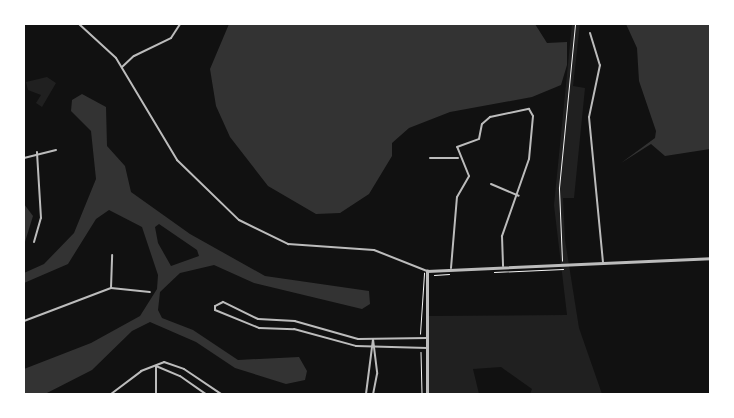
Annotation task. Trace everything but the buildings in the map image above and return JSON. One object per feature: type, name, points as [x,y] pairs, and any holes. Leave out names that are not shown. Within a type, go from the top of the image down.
[{"type":"street","points":[[79,24],[122,67],[177,160],[239,220],[288,244],[374,250],[427,272],[451,268],[710,258]]},
{"type":"street","points":[[122,67],[134,56],[171,38],[180,24]]},
{"type":"street","points":[[590,32],[600,65],[590,117],[603,263]]},
{"type":"street","points":[[451,268],[457,197],[469,176],[469,169],[458,158],[457,147],[479,139],[482,124],[490,117],[532,111],[529,159],[519,196],[502,236],[503,266]]},
{"type":"street","points":[[24,158],[37,152],[56,150]]},
{"type":"street","points":[[34,242],[41,218],[37,152]]},
{"type":"street","points":[[430,158],[458,158]]},
{"type":"street","points":[[491,184],[519,196]]},
{"type":"street","points":[[110,288],[112,255]]},
{"type":"street","points":[[427,272],[427,394]]},
{"type":"street","points":[[24,321],[110,288],[150,292]]},
{"type":"street","points":[[427,338],[373,339],[295,321],[258,319],[233,309],[223,302],[216,306],[230,316],[259,328],[286,327],[370,347],[427,348]]},
{"type":"street","points":[[230,316],[233,309]]},
{"type":"street","points":[[373,339],[375,347],[372,394],[366,393],[370,347],[373,339]]},
{"type":"street","points":[[111,394],[141,370],[174,363],[222,394]]},
{"type":"street","points":[[156,366],[156,394]]},
{"type":"street","points":[[156,366],[180,376],[206,394]]},
{"type":"path","points":[[562,262],[559,188],[575,24]]},
{"type":"path","points":[[486,272],[563,271]]},
{"type":"path","points":[[421,338],[421,273],[454,273]]},
{"type":"path","points":[[421,348],[422,394]]},
{"type":"shaded area","points":[[229,24],[535,24],[547,43],[567,42],[567,65],[561,85],[532,97],[450,112],[409,128],[392,143],[392,156],[369,194],[340,213],[316,214],[268,186],[230,137],[216,106],[210,69]]},
{"type":"shaded area","points":[[572,24],[580,24],[573,86],[585,88],[574,198],[563,198],[565,240],[579,328],[602,394],[530,394],[532,389],[501,367],[473,369],[479,394],[429,394],[429,316],[567,315],[554,205]]},
{"type":"shaded area","points":[[626,24],[710,24],[710,149],[665,156],[651,144],[621,163],[655,138],[656,131],[639,81],[637,48]]},
{"type":"shaded area","points":[[47,77],[56,83],[42,107],[36,103],[41,95],[28,90],[26,82]]},
{"type":"shaded area","points":[[82,94],[106,107],[107,146],[125,166],[131,192],[190,234],[265,276],[369,291],[370,304],[362,309],[254,283],[214,265],[180,273],[160,292],[158,310],[162,318],[193,330],[238,360],[299,357],[307,371],[305,380],[286,384],[235,368],[196,342],[150,322],[132,331],[92,370],[45,394],[24,394],[24,369],[91,343],[140,316],[157,289],[158,275],[142,227],[109,210],[96,219],[68,264],[24,283],[24,273],[44,264],[74,233],[96,179],[91,131],[71,111],[72,100]],"holes":[[[159,224],[197,250],[199,256],[171,266],[158,243],[155,227]]]},
{"type":"shaded area","points":[[24,204],[33,216],[24,245]]}]
